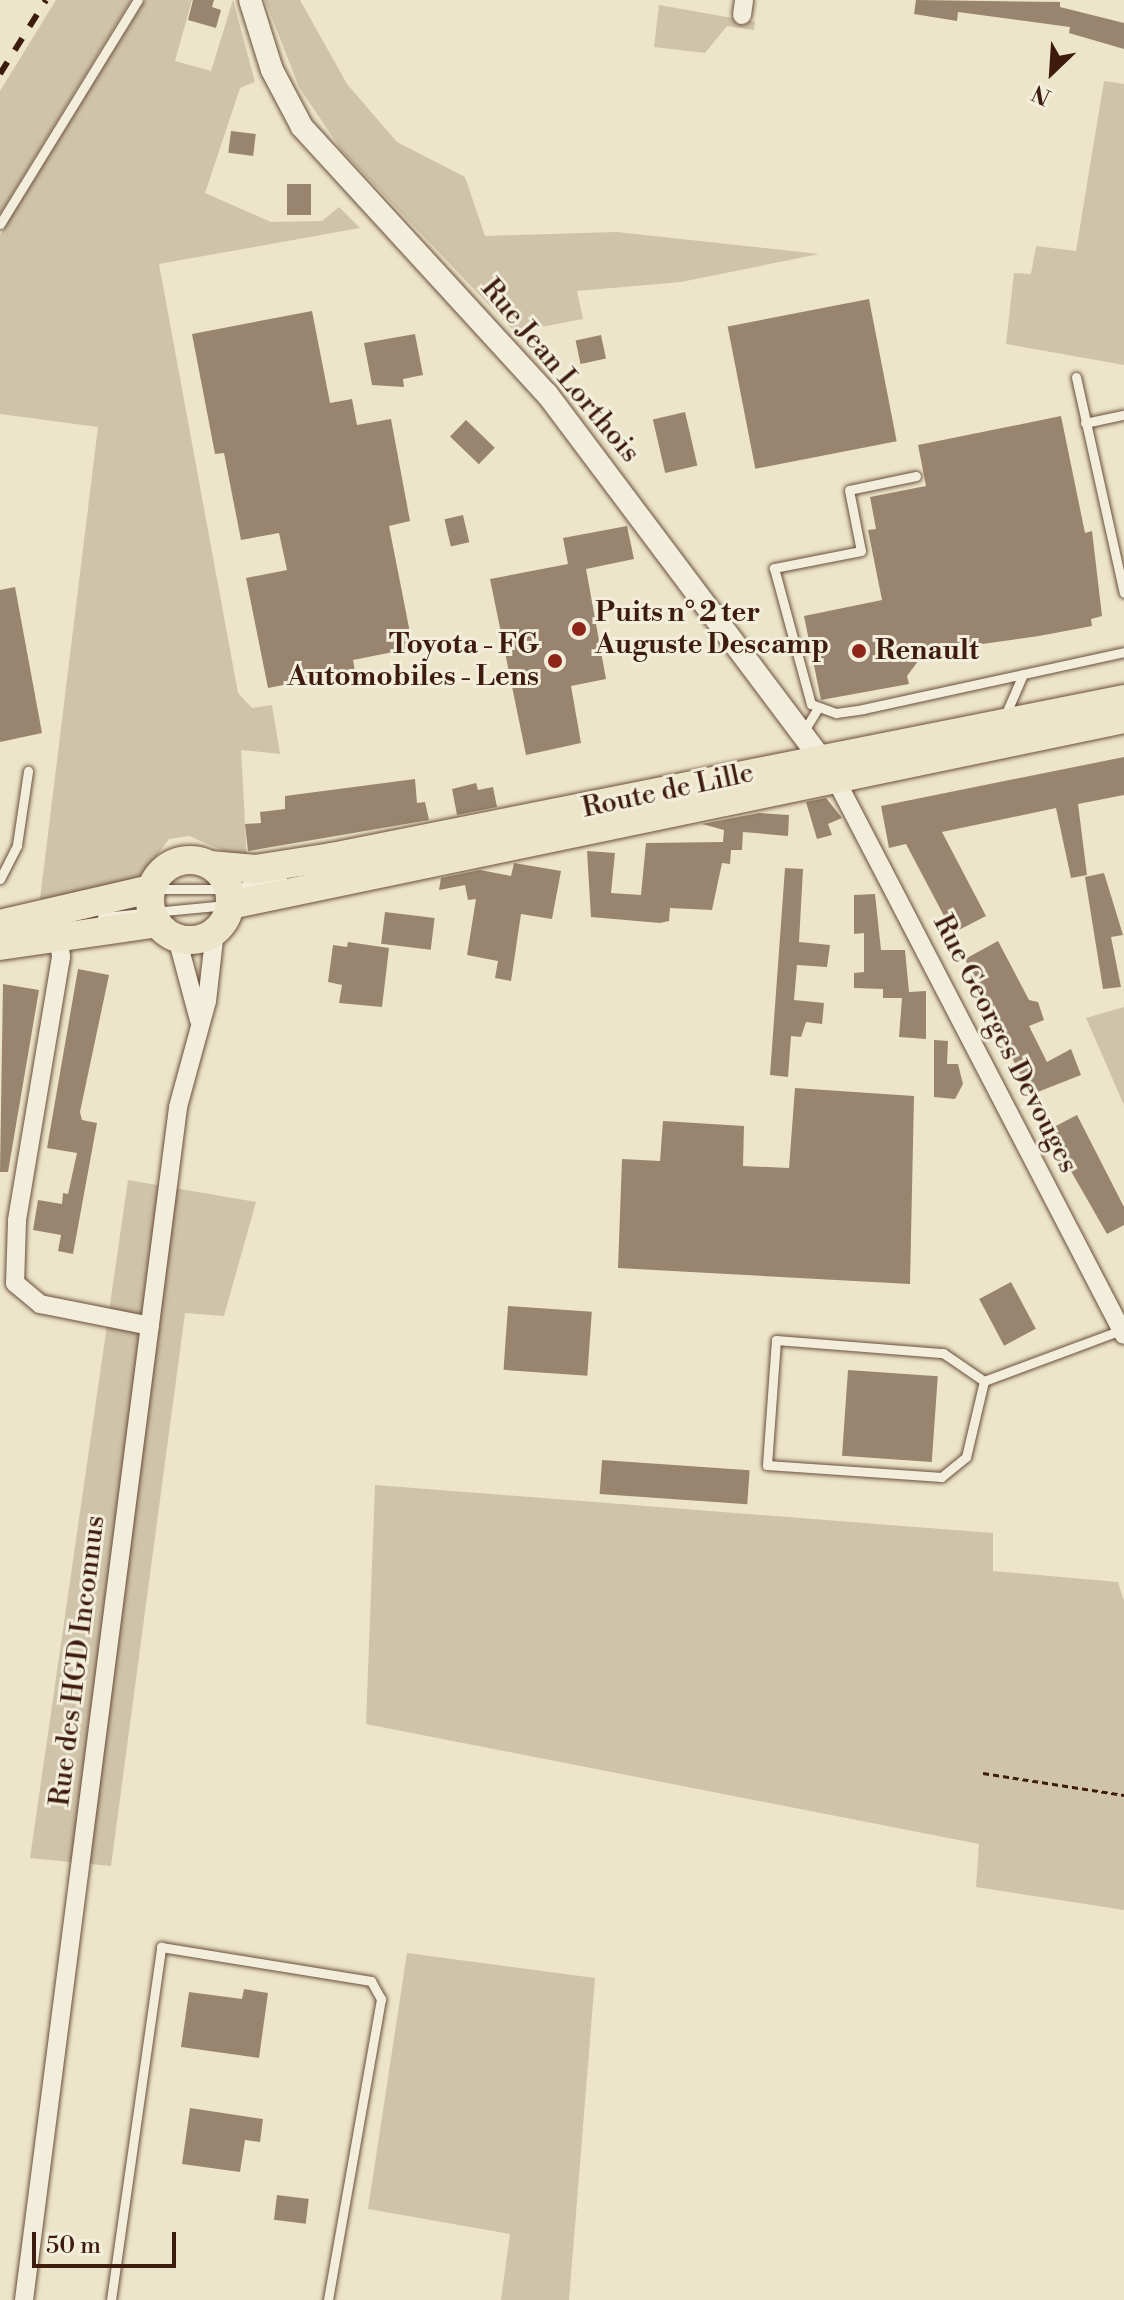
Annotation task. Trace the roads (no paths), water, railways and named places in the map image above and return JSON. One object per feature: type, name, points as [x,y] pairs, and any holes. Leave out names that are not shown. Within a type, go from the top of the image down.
[{"type":"main road","name":"Route de Lille","points":[[229,897],[574,830],[829,770],[1000,724],[1124,699]]},
{"type":"main road","name":"Route de Lille","points":[[210,865],[256,869],[521,820],[1124,719]]},
{"type":"main road","points":[[0,924],[159,915],[197,940],[215,931],[229,897],[210,865],[175,862],[159,915]]},
{"type":"main road","points":[[0,946],[159,915]]},
{"type":"street","name":"Rue Jean Lorthois","points":[[250,0],[272,70],[302,127],[547,394],[804,731],[829,770]]},
{"type":"street","name":"Rue Georges Devouges","points":[[829,770],[1123,1332]]},
{"type":"street","name":"Rue des HGD Inconnus","points":[[159,915],[192,976],[200,1031]]},
{"type":"street","name":"Rue des HGD Inconnus","points":[[24,2300],[178,1107],[200,1031],[215,931]]},
{"type":"street","points":[[58,935],[61,957],[17,1221],[15,1283],[40,1304],[150,1326]]},
{"type":"lane","points":[[0,224],[138,0]]},
{"type":"lane","points":[[1076,377],[1124,593]]},
{"type":"lane","points":[[1085,423],[1124,415]]},
{"type":"lane","points":[[817,709],[807,695],[774,568],[861,551],[849,490],[916,476]]},
{"type":"lane","points":[[817,709],[863,709],[1124,652]]},
{"type":"lane","points":[[1000,724],[1023,674]]},
{"type":"lane","points":[[829,770],[1060,723],[1077,708]]},
{"type":"lane","points":[[804,731],[817,709]]},
{"type":"lane","points":[[0,879],[17,845],[28,771]]},
{"type":"lane","points":[[0,937],[159,915],[500,832],[521,820]]},
{"type":"lane","points":[[159,915],[229,897]]},
{"type":"lane","points":[[984,1381],[1123,1332]]},
{"type":"lane","points":[[776,1340],[943,1353],[984,1381],[966,1457],[941,1477],[767,1465],[776,1340]]},
{"type":"lane","points":[[111,2300],[161,1947],[371,1981],[381,1999],[328,2300]]},
{"type":"railway","points":[[0,74],[46,0]]},
{"type":"place","name":"Puits n° 2 ter Auguste Descamp","points":[[579,629]]},
{"type":"place","name":"Renault","points":[[859,651]]},
{"type":"place","name":"Toyota - FG Automobiles - Lens","points":[[555,661]]}]
